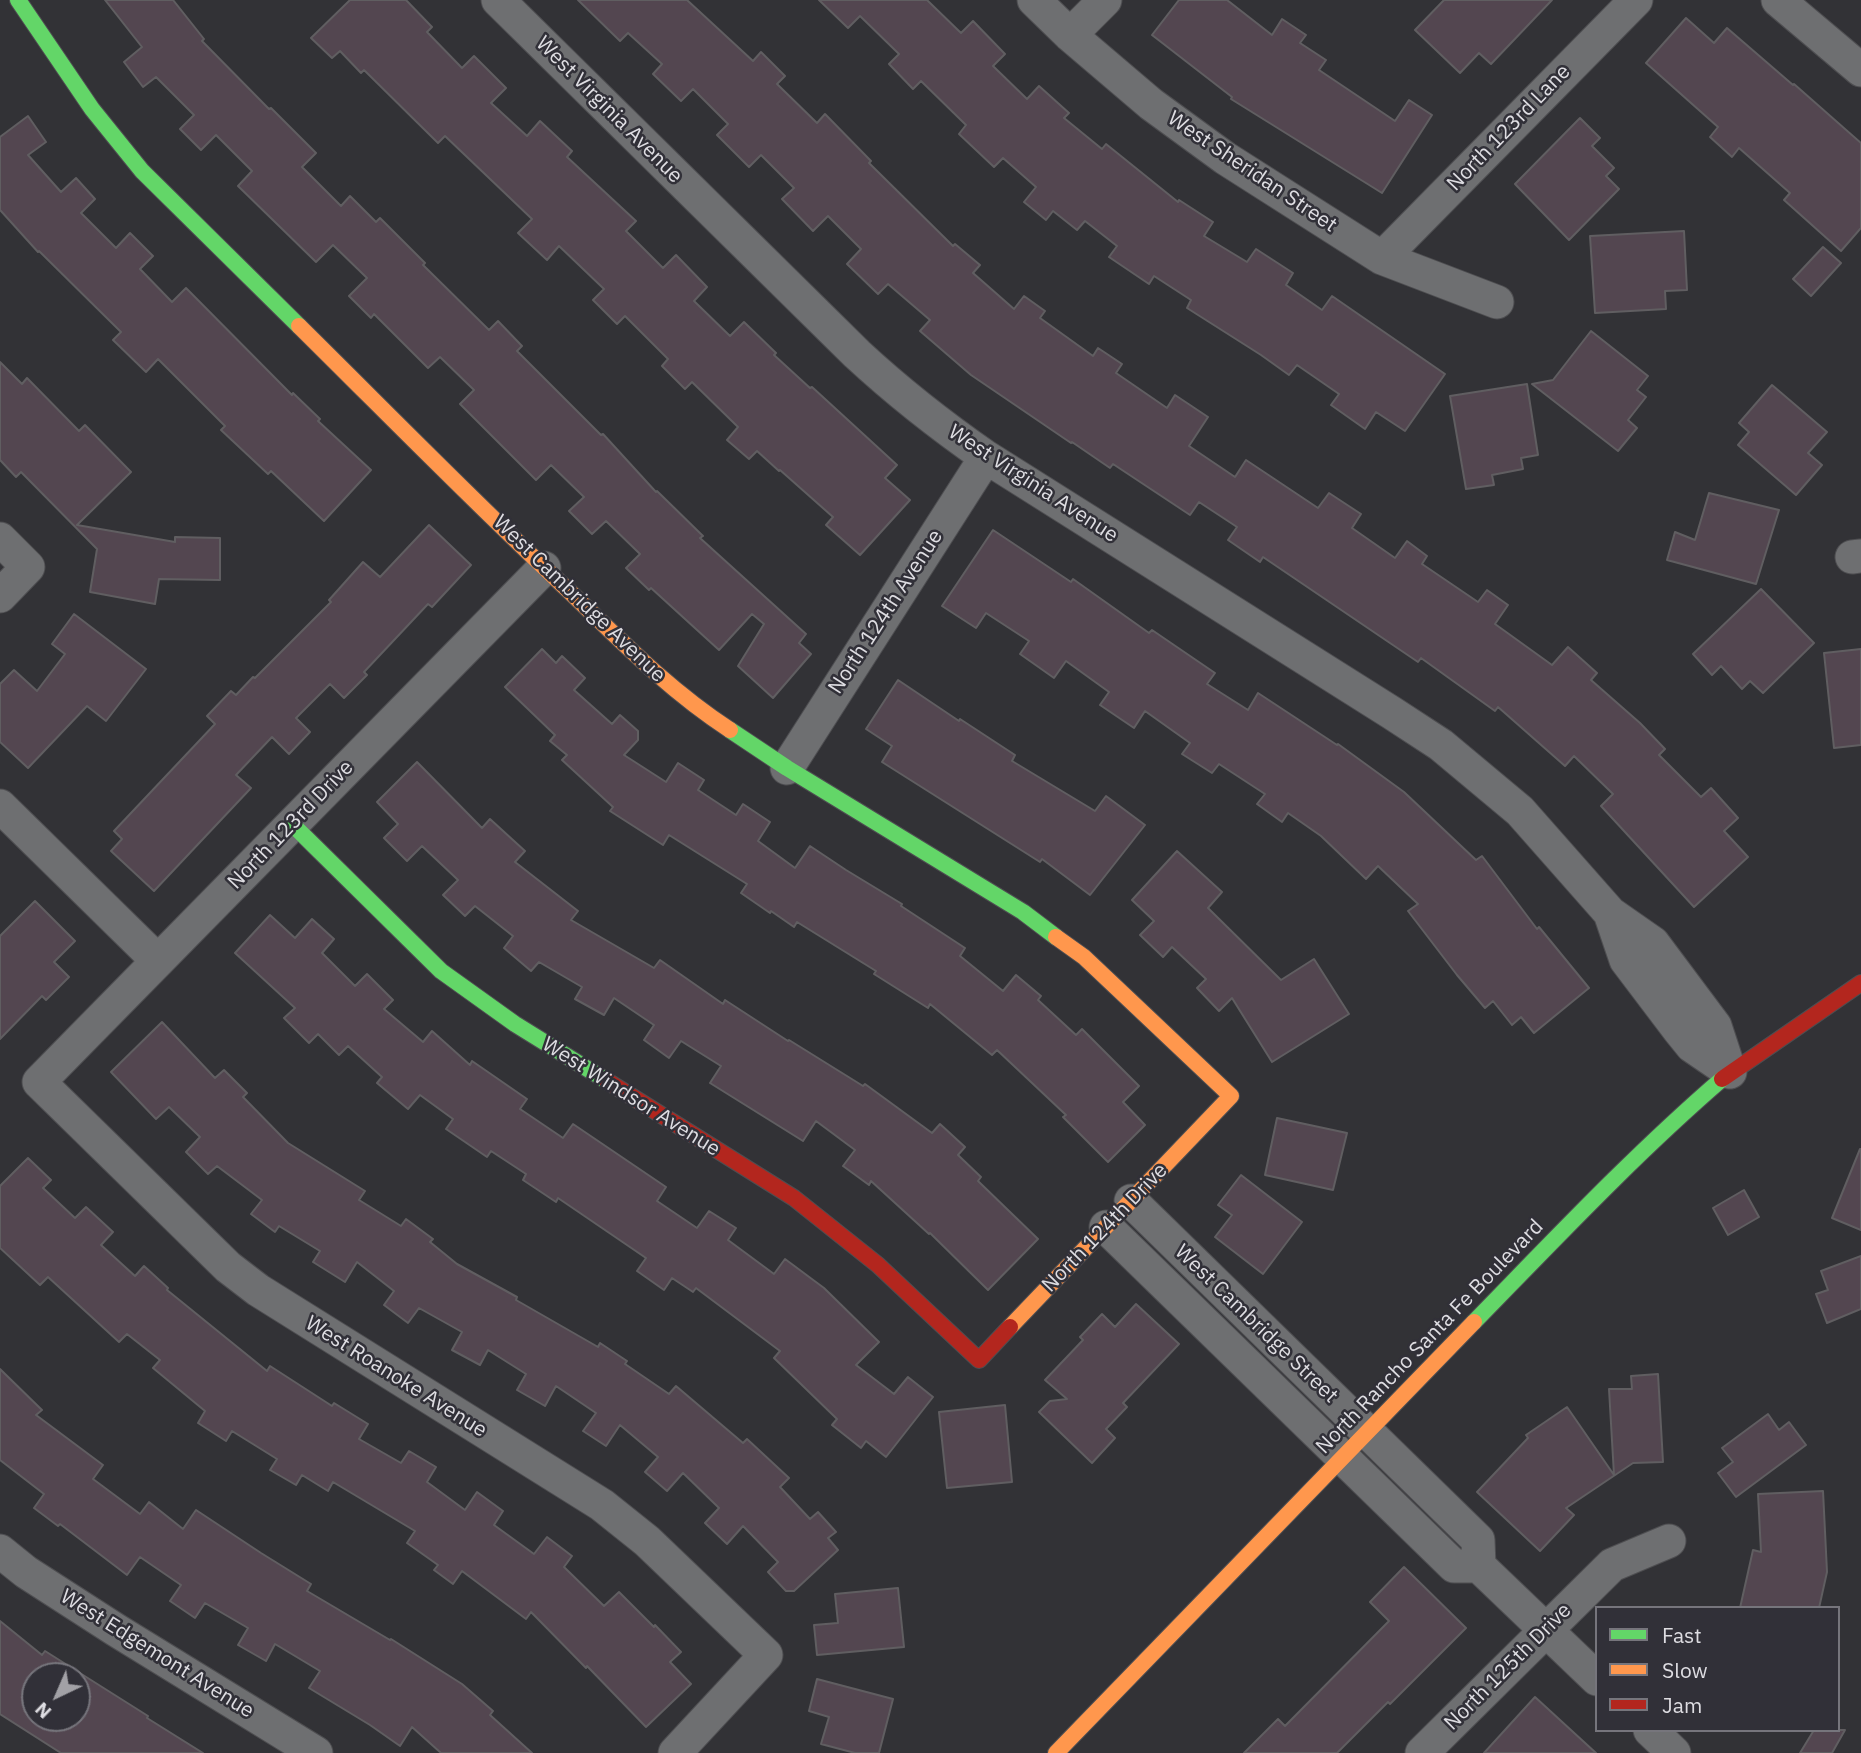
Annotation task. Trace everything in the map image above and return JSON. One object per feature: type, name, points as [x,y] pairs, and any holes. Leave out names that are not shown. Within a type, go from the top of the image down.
[{"type":"street","name":"West Cambridge Avenue","points":[[18,0],[86,101],[142,170],[544,568],[659,676],[708,716],[787,768],[1023,912],[1084,957],[1231,1096]]},
{"type":"street","name":"West Virginia Avenue","points":[[498,0],[857,354],[931,418],[986,457],[1441,745],[1520,811],[1610,913],[1626,960],[1679,1030],[1692,1046],[1730,1072]]},
{"type":"street","name":"West Sheridan Street","points":[[1034,0],[1070,35],[1151,104],[1225,158],[1382,257],[1497,302]]},
{"type":"street","points":[[1070,35],[1105,0]]},
{"type":"street","name":"North 123rd Lane","points":[[1382,257],[1636,0]]},
{"type":"street","points":[[1778,0],[1861,70]]},
{"type":"street","name":"North 124th Avenue","points":[[787,768],[986,457]]},
{"type":"street","points":[[0,539],[28,567],[0,596]]},
{"type":"street","name":"North 123rd Drive","points":[[38,1082],[544,568]]},
{"type":"street","points":[[0,806],[158,961]]},
{"type":"street","name":"West Windsor Avenue","points":[[292,824],[441,971],[525,1030],[794,1198],[878,1265],[979,1360]]},
{"type":"street","name":"North Rancho Santa Fe Boulevard","points":[[1056,1753],[1633,1159],[1730,1072],[1861,983]]},
{"type":"street","name":"West Roanoke Avenue","points":[[38,1082],[228,1267],[258,1290],[602,1504],[647,1541],[766,1655],[675,1753]]},
{"type":"street","name":"North 124th Drive","points":[[979,1360],[1231,1096]]},
{"type":"street","name":"West Cambridge Street","points":[[1106,1227],[1454,1566],[1479,1566],[1478,1540],[1131,1201]]},
{"type":"street","name":"North 125th Drive","points":[[1422,1753],[1612,1565],[1668,1541]]},
{"type":"street","name":"West Edgemont Avenue","points":[[0,1551],[26,1572],[106,1624],[316,1753]]},
{"type":"street","points":[[1479,1566],[1595,1677]]},
{"type":"street","points":[[1652,1732],[1674,1753]]},
{"type":"building","points":[[105,0],[173,0],[204,39],[202,41],[316,153],[302,167],[341,206],[350,196],[376,222],[380,218],[489,330],[498,321],[522,346],[517,351],[703,536],[700,538],[806,634],[799,643],[811,654],[773,698],[738,666],[764,624],[752,614],[719,650],[651,588],[649,590],[626,568],[640,554],[606,521],[592,534],[569,511],[584,497],[551,465],[536,480],[460,404],[474,390],[440,357],[428,368],[374,314],[371,318],[349,296],[367,278],[333,245],[316,262],[238,186],[252,171],[216,135],[201,150],[180,129],[194,115],[156,77],[143,87],[124,62],[142,47]]},
{"type":"building","points":[[350,0],[406,0],[432,27],[427,32],[462,68],[474,56],[506,88],[491,103],[527,136],[540,121],[572,151],[567,157],[636,221],[626,231],[663,268],[676,255],[707,287],[694,301],[730,336],[744,322],[776,353],[774,355],[897,465],[885,478],[910,500],[860,555],[826,525],[833,517],[780,470],[757,451],[749,459],[727,440],[738,427],[692,382],[685,389],[662,366],[668,359],[625,316],[617,324],[593,300],[604,289],[559,246],[547,260],[518,233],[532,219],[445,136],[438,143],[364,70],[361,73],[340,51],[332,58],[311,38]]},
{"type":"building","points":[[578,0],[687,0],[753,61],[761,52],[785,76],[777,84],[817,123],[825,114],[871,161],[869,163],[953,246],[955,244],[980,265],[973,273],[1014,309],[1024,296],[1045,311],[1040,318],[1093,356],[1098,348],[1122,364],[1116,373],[1167,408],[1175,395],[1208,417],[1189,446],[1235,477],[1246,460],[1318,508],[1329,493],[1361,514],[1352,528],[1395,558],[1407,541],[1427,556],[1422,564],[1478,602],[1487,590],[1508,605],[1495,624],[1552,665],[1568,647],[1597,673],[1591,680],[1665,749],[1659,755],[1701,797],[1711,788],[1738,818],[1724,831],[1748,857],[1694,907],[1601,806],[1613,794],[1574,756],[1565,766],[1498,707],[1495,711],[1421,658],[1418,662],[1263,557],[1260,562],[1228,540],[1237,527],[1199,502],[1190,515],[1113,464],[1110,468],[971,375],[920,331],[930,320],[888,284],[878,294],[847,264],[861,249],[828,216],[813,231],[782,199],[794,188],[761,155],[749,167],[717,135],[728,124],[693,89],[681,101],[653,74],[662,64],[628,33],[620,41]]},
{"type":"building","points":[[819,0],[927,0],[961,33],[973,21],[1005,54],[993,66],[1027,99],[1039,86],[1069,113],[1064,118],[1102,149],[1106,144],[1178,202],[1179,200],[1213,222],[1204,236],[1247,262],[1256,249],[1293,273],[1286,285],[1322,310],[1332,296],[1445,374],[1405,431],[1376,412],[1365,429],[1331,405],[1339,394],[1297,365],[1289,375],[1187,308],[1191,300],[1154,276],[1149,284],[1109,257],[1117,246],[1085,221],[1077,230],[1053,211],[1046,220],[1024,202],[1036,187],[1003,158],[994,167],[959,134],[966,125],[921,81],[913,89],[889,64],[899,54],[860,16],[848,28]]},
{"type":"building","points":[[1179,0],[1227,0],[1272,35],[1282,19],[1306,35],[1300,43],[1326,60],[1319,70],[1395,121],[1409,100],[1432,115],[1382,193],[1231,99],[1232,97],[1152,35]]},
{"type":"building","points":[[1444,0],[1552,0],[1491,64],[1479,53],[1460,73],[1415,30]]},
{"type":"building","points":[[1686,18],[1714,43],[1727,28],[1861,143],[1861,228],[1841,251],[1784,200],[1790,193],[1739,148],[1732,157],[1710,137],[1718,127],[1646,63]]},
{"type":"building","points":[[28,116],[46,142],[28,155],[61,192],[76,178],[95,199],[81,213],[116,248],[130,233],[153,256],[140,269],[172,302],[186,288],[292,395],[293,393],[320,419],[318,421],[371,470],[324,521],[271,471],[268,474],[221,430],[225,426],[158,359],[146,372],[113,340],[121,332],[38,252],[0,210],[0,137]]},
{"type":"building","points":[[1580,118],[1600,138],[1592,146],[1614,168],[1606,176],[1619,189],[1569,240],[1515,184]]},
{"type":"building","points":[[1684,231],[1687,290],[1665,291],[1666,309],[1595,313],[1590,236]]},
{"type":"building","points":[[1823,247],[1841,263],[1811,296],[1793,279]]},
{"type":"building","points":[[1591,331],[1648,376],[1637,390],[1646,397],[1628,420],[1637,428],[1618,451],[1532,384],[1553,380]]},
{"type":"building","points":[[0,362],[22,384],[27,378],[79,431],[85,425],[131,472],[77,525],[175,542],[175,537],[220,538],[220,580],[159,579],[155,604],[90,592],[97,549],[21,472],[16,477],[0,460]]},
{"type":"building","points":[[1527,384],[1538,455],[1521,458],[1523,469],[1492,475],[1494,485],[1466,489],[1450,396]]},
{"type":"building","points":[[1772,385],[1827,432],[1808,453],[1822,465],[1796,495],[1738,445],[1749,432],[1739,423]]},
{"type":"building","points":[[1709,493],[1779,510],[1756,584],[1667,560],[1675,532],[1695,540]]},
{"type":"building","points":[[429,525],[471,565],[432,607],[428,604],[364,672],[367,675],[344,698],[330,684],[296,718],[310,732],[289,754],[272,737],[236,775],[251,788],[154,891],[111,851],[122,839],[114,831],[215,724],[207,716],[231,691],[236,695],[255,678],[331,602],[329,600],[363,562],[380,577]]},
{"type":"building","points":[[993,530],[1071,582],[1073,579],[1149,633],[1152,630],[1215,673],[1207,684],[1248,710],[1258,693],[1338,744],[1404,792],[1476,860],[1482,856],[1537,929],[1539,927],[1589,988],[1534,1033],[1521,1017],[1512,1025],[1493,1001],[1485,1008],[1457,975],[1408,911],[1418,904],[1378,866],[1366,879],[1321,836],[1288,813],[1282,822],[1257,804],[1265,794],[1219,764],[1212,773],[1182,754],[1190,743],[1145,711],[1134,728],[1100,705],[1109,692],[1066,661],[1054,678],[1020,654],[1029,641],[986,613],[976,628],[942,606]]},
{"type":"building","points":[[1761,589],[1814,643],[1763,693],[1750,681],[1742,689],[1721,666],[1712,675],[1693,654]]},
{"type":"building","points":[[74,614],[146,669],[106,721],[87,706],[28,768],[0,742],[0,684],[14,670],[37,691],[65,654],[52,644]]},
{"type":"building","points":[[542,649],[556,663],[562,656],[585,678],[574,690],[612,724],[620,715],[638,731],[638,740],[624,755],[666,782],[678,763],[704,780],[698,790],[736,815],[743,804],[770,822],[758,841],[795,868],[810,846],[902,904],[901,906],[965,948],[960,956],[1003,991],[1016,975],[1041,996],[1038,1000],[1076,1035],[1082,1029],[1139,1086],[1123,1102],[1145,1125],[1108,1162],[1063,1117],[1066,1115],[997,1050],[992,1055],[930,1004],[928,1008],[874,974],[876,971],[797,922],[794,927],[771,911],[770,913],[741,893],[747,884],[669,835],[663,845],[610,811],[613,807],[562,760],[567,755],[550,741],[555,735],[505,687]]},
{"type":"building","points":[[1861,649],[1861,745],[1834,748],[1824,653]]},
{"type":"building","points":[[898,680],[1015,755],[1012,761],[1095,811],[1106,796],[1145,825],[1090,895],[1042,859],[1040,862],[882,762],[892,746],[866,729]]},
{"type":"building","points":[[417,762],[482,828],[490,819],[525,851],[515,862],[578,911],[571,920],[654,968],[660,960],[723,1004],[725,1000],[863,1086],[865,1084],[932,1133],[940,1124],[965,1147],[958,1155],[981,1177],[978,1181],[1038,1239],[988,1290],[930,1233],[871,1181],[869,1185],[843,1166],[855,1150],[816,1121],[803,1141],[710,1083],[721,1066],[681,1041],[669,1058],[644,1040],[654,1025],[614,998],[604,1015],[575,999],[582,987],[539,962],[531,971],[504,948],[513,936],[475,906],[465,916],[443,895],[458,880],[422,846],[407,861],[384,838],[398,824],[377,802]]},
{"type":"building","points":[[1177,851],[1222,892],[1208,908],[1281,980],[1314,959],[1349,1014],[1272,1062],[1232,998],[1219,1011],[1197,988],[1206,979],[1172,947],[1163,957],[1140,935],[1154,921],[1132,900]]},
{"type":"building","points":[[35,901],[75,941],[54,962],[69,977],[46,1000],[42,996],[0,1039],[0,936]]},
{"type":"building","points":[[270,915],[295,938],[312,919],[334,939],[322,953],[355,986],[367,974],[393,1000],[384,1009],[423,1042],[432,1031],[470,1065],[472,1061],[527,1099],[520,1109],[563,1138],[573,1124],[666,1187],[657,1201],[697,1228],[709,1211],[736,1228],[728,1240],[774,1274],[785,1259],[824,1288],[879,1342],[856,1365],[894,1394],[908,1377],[933,1397],[886,1457],[866,1441],[861,1448],[832,1425],[837,1419],[774,1358],[780,1351],[696,1288],[693,1292],[672,1278],[664,1290],[637,1271],[646,1258],[558,1198],[556,1202],[523,1180],[526,1174],[491,1151],[487,1157],[446,1129],[453,1119],[420,1095],[408,1109],[377,1083],[382,1077],[348,1046],[339,1055],[318,1034],[309,1043],[284,1018],[295,1008],[235,953]]},
{"type":"building","points":[[162,1022],[215,1078],[224,1070],[247,1093],[243,1097],[288,1143],[365,1191],[359,1200],[401,1226],[406,1219],[433,1239],[430,1242],[457,1264],[598,1347],[600,1343],[669,1394],[676,1386],[743,1443],[747,1439],[789,1478],[780,1487],[810,1519],[818,1512],[836,1532],[828,1538],[838,1550],[794,1591],[786,1591],[768,1572],[778,1562],[743,1526],[727,1544],[705,1523],[719,1508],[683,1473],[667,1491],[645,1472],[658,1457],[620,1425],[606,1446],[583,1431],[596,1413],[556,1386],[545,1406],[517,1390],[526,1374],[488,1350],[480,1365],[452,1350],[462,1332],[419,1308],[408,1323],[384,1305],[394,1291],[357,1262],[345,1282],[313,1262],[320,1251],[279,1226],[275,1232],[251,1214],[262,1200],[217,1166],[208,1174],[186,1152],[200,1137],[169,1107],[156,1119],[111,1072]]},
{"type":"building","points":[[1277,1118],[1347,1133],[1333,1190],[1265,1175]]},
{"type":"building","points":[[1861,1149],[1861,1230],[1832,1218]]},
{"type":"building","points":[[28,1158],[51,1180],[43,1188],[75,1218],[86,1207],[113,1232],[101,1245],[135,1276],[144,1266],[168,1288],[167,1290],[267,1371],[270,1366],[332,1406],[334,1403],[368,1424],[359,1439],[401,1463],[409,1451],[436,1467],[427,1482],[465,1510],[477,1492],[503,1511],[494,1525],[534,1554],[547,1537],[572,1556],[564,1567],[604,1606],[619,1592],[681,1652],[670,1662],[691,1684],[646,1727],[531,1612],[526,1619],[462,1571],[453,1584],[434,1570],[438,1565],[407,1543],[415,1531],[333,1482],[328,1491],[302,1475],[296,1485],[270,1470],[277,1459],[232,1431],[226,1441],[198,1423],[205,1411],[153,1368],[160,1360],[127,1334],[119,1342],[48,1277],[40,1285],[0,1248],[0,1186]]},
{"type":"building","points":[[1241,1175],[1302,1222],[1263,1274],[1215,1237],[1232,1215],[1218,1205]]},
{"type":"building","points":[[1744,1190],[1759,1217],[1728,1235],[1713,1208]]},
{"type":"building","points":[[1861,1256],[1861,1309],[1827,1323],[1816,1294],[1828,1290],[1821,1271]]},
{"type":"building","points":[[1136,1304],[1179,1344],[1123,1403],[1127,1407],[1106,1429],[1115,1438],[1092,1463],[1039,1412],[1050,1401],[1067,1399],[1045,1380],[1083,1340],[1080,1337],[1102,1314],[1115,1327]]},
{"type":"building","points":[[0,1369],[42,1410],[36,1415],[103,1465],[93,1479],[140,1514],[149,1502],[183,1529],[196,1510],[311,1584],[307,1591],[462,1684],[493,1711],[490,1715],[532,1753],[441,1753],[412,1727],[400,1746],[309,1688],[320,1671],[275,1644],[266,1661],[238,1645],[248,1628],[205,1603],[195,1618],[170,1601],[181,1585],[140,1557],[127,1575],[60,1524],[58,1526],[34,1508],[44,1494],[0,1460]]},
{"type":"building","points":[[1658,1374],[1663,1462],[1633,1463],[1566,1508],[1574,1515],[1540,1551],[1477,1492],[1528,1438],[1526,1435],[1567,1407],[1614,1475],[1609,1389],[1632,1389],[1631,1376]]},
{"type":"building","points":[[1005,1405],[1012,1482],[947,1488],[939,1412]]},
{"type":"building","points":[[1768,1414],[1779,1430],[1789,1422],[1806,1445],[1736,1497],[1718,1473],[1733,1462],[1722,1448]]},
{"type":"building","points":[[1823,1491],[1827,1572],[1819,1606],[1740,1606],[1753,1550],[1761,1552],[1758,1494]]},
{"type":"building","points":[[1404,1567],[1466,1628],[1337,1753],[1244,1753],[1278,1719],[1285,1726],[1389,1621],[1370,1602]]},
{"type":"building","points":[[898,1588],[904,1647],[817,1655],[814,1625],[838,1623],[835,1594]]},
{"type":"building","points":[[0,1621],[42,1655],[45,1651],[62,1662],[21,1662],[21,1727],[0,1714]]},
{"type":"building","points":[[817,1679],[893,1699],[879,1753],[855,1753],[821,1744],[829,1717],[809,1711]]},
{"type":"building","points":[[91,1680],[203,1753],[61,1753],[28,1732],[91,1732]]},
{"type":"building","points":[[1535,1697],[1596,1753],[1484,1753]]},
{"type":"building","points":[[1845,1730],[1832,1753],[1800,1753],[1813,1732]]},
{"type":"traffic: fast","points":[[18,0],[92,109],[142,171],[299,326]]},
{"type":"traffic: fast","points":[[730,730],[787,768],[1023,912],[1056,937]]},
{"type":"traffic: fast","points":[[292,824],[441,971],[515,1024],[607,1081]]},
{"type":"traffic: fast","points":[[1474,1322],[1626,1167],[1722,1079]]},
{"type":"traffic: slow","points":[[299,326],[467,493],[627,646],[666,682],[730,730]]},
{"type":"traffic: slow","points":[[1010,1327],[1231,1096],[1084,957],[1056,937]]},
{"type":"traffic: slow","points":[[1056,1753],[1474,1322]]},
{"type":"traffic: jam","points":[[1722,1079],[1861,983]]},
{"type":"traffic: jam","points":[[607,1081],[794,1198],[878,1265],[979,1360],[1010,1327]]}]
